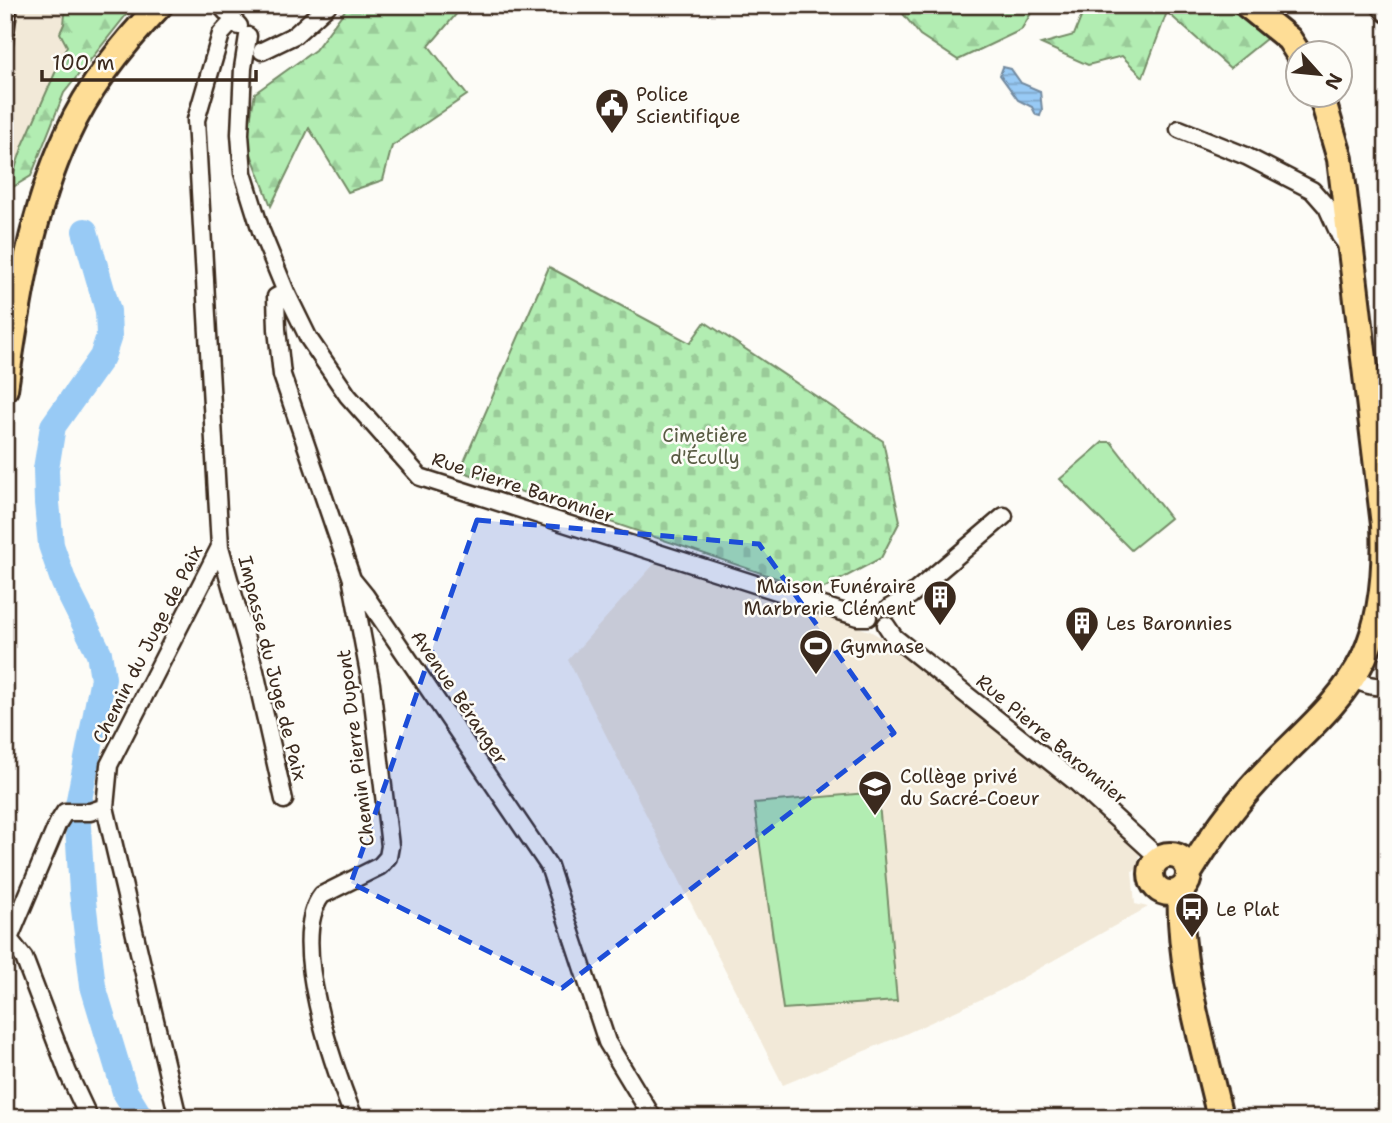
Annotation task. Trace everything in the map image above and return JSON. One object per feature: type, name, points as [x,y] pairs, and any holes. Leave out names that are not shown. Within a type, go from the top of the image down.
[{"type":"main road","points":[[5,389],[28,254],[57,159],[96,83],[126,41],[160,5]]},
{"type":"main road","points":[[1247,5],[1288,38]]},
{"type":"main road","points":[[1382,5],[1387,11]]},
{"type":"main road","points":[[1220,1118],[1186,967],[1173,874],[1212,836],[1256,782],[1332,705],[1365,656],[1383,596],[1384,525],[1340,159],[1325,108]]},
{"type":"street","points":[[220,5],[262,51],[295,34],[328,5]]},
{"type":"street","name":"Chemin du Juge de Paix","points":[[178,1118],[97,810],[109,765],[220,547],[196,120],[221,34],[233,21]]},
{"type":"street","name":"Rue Pierre Baronnier","points":[[248,36],[240,134],[243,173],[261,231],[309,339],[348,396],[420,477],[858,617],[868,617]]},
{"type":"street","name":"Rue Pierre Baronnier","points":[[242,94],[262,51]]},
{"type":"street","points":[[1179,129],[1246,156],[1312,190],[1327,207],[1340,236],[1351,250]]},
{"type":"street","name":"Avenue Béranger","points":[[286,292],[276,297],[282,375],[352,579],[550,866],[607,1041],[653,1118]]},
{"type":"street","points":[[889,608],[911,595],[1004,516]]},
{"type":"street","name":"Impasse du Juge de Paix","points":[[220,547],[255,671],[284,800]]},
{"type":"street","name":"Chemin Pierre Dupont","points":[[352,579],[371,684],[390,846],[388,856],[380,866],[322,895],[316,902],[310,947],[316,1002],[355,1118]]},
{"type":"street","points":[[881,604],[889,608],[891,617],[886,625],[873,625],[868,617],[873,606],[881,604]]},
{"type":"street","name":"Rue Pierre Baronnier","points":[[886,625],[894,636],[1077,783],[1173,874]]},
{"type":"street","points":[[1351,678],[1376,687],[1387,685]]},
{"type":"street","points":[[89,1118],[68,1073],[24,958],[7,939],[65,812],[97,810]]},
{"type":"highlighted area","points":[[477,520],[759,544],[894,733],[562,988],[351,883]]},
{"type":"shaded area","points":[[5,5],[66,5],[64,24],[67,46],[23,145],[5,201]]},
{"type":"shaded area","name":"Collège privé du Sacré-Coeur","points":[[656,562],[870,631],[889,642],[1067,784],[1139,851],[1139,869],[1132,871],[1135,904],[1148,907],[999,991],[783,1085],[568,660]]},
{"type":"green space","points":[[66,5],[134,5],[64,93],[31,176],[8,190],[23,145],[67,46],[60,33]]},
{"type":"green space","points":[[349,5],[464,5],[429,46],[467,95],[392,146],[383,180],[348,192],[309,128],[271,206],[246,141],[255,93],[315,50]]},
{"type":"green space","points":[[896,5],[1036,5],[1021,30],[958,60],[920,35]]},
{"type":"green space","points":[[1086,5],[1231,5],[1272,34],[1230,68],[1167,12],[1143,77],[1122,56],[1088,65],[1041,44],[1074,35]]},
{"type":"green space","name":"Cimetière d'Écully","points":[[549,267],[690,343],[705,322],[883,441],[900,521],[881,558],[817,592],[460,471]]},
{"type":"green space","points":[[1103,442],[1111,442],[1170,518],[1131,550],[1060,479]]},
{"type":"green space","points":[[878,792],[897,1001],[783,1009],[754,803]]},
{"type":"water","points":[[1003,67],[1011,69],[1021,83],[1040,91],[1040,116],[1036,115],[1032,107],[1018,100],[1000,75]]},
{"type":"waterway","points":[[85,231],[108,311],[109,336],[102,357],[53,426],[46,469],[47,503],[51,545],[64,583],[99,653],[103,678],[77,810],[82,892],[93,986],[125,1092],[141,1118]]},
{"type":"railway","points":[[5,98],[17,5]]},
{"type":"place","name":"Police Scientifique","points":[[612,135]]},
{"type":"place","name":"Maison Funéraire Marbrerie Clément","points":[[940,627]]},
{"type":"place","name":"Les Baronnies","points":[[1082,653]]},
{"type":"place","name":"Gymnase","points":[[816,676]]},
{"type":"place","name":"Collège privé du Sacré-Coeur","points":[[875,817]]},
{"type":"place","name":"Le Plat","points":[[1192,939]]}]
